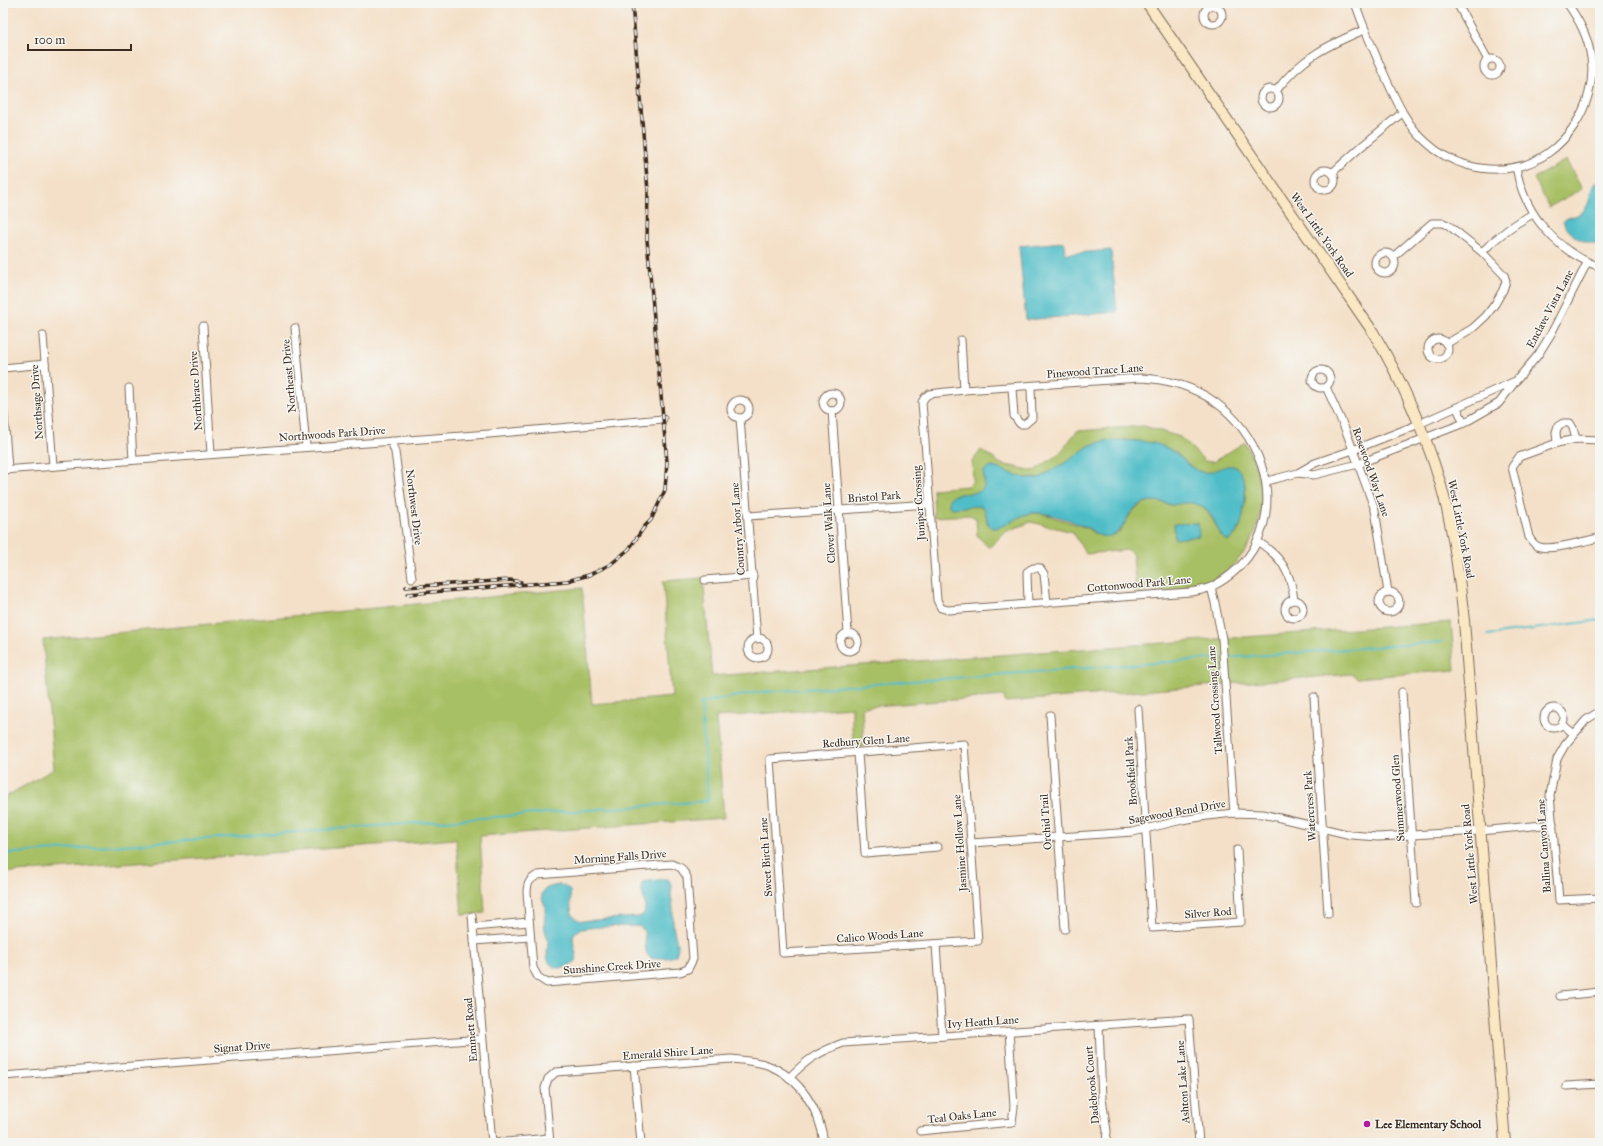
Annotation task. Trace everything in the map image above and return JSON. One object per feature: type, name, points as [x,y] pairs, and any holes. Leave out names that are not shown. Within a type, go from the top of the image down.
[{"type":"main road","name":"West Little York Road","points":[[1147,3],[1362,314],[1386,353],[1419,424],[1443,494],[1459,576],[1464,628],[1505,1143]]},
{"type":"street","points":[[1220,9],[1226,3]]},
{"type":"street","points":[[1355,3],[1364,30],[1402,113],[1425,142],[1439,153],[1457,162],[1474,167],[1495,169],[1516,167],[1545,155],[1569,134],[1578,120],[1591,89],[1592,58],[1581,24],[1567,3]]},
{"type":"street","points":[[1457,3],[1488,60]]},
{"type":"street","points":[[1276,90],[1287,76],[1315,53],[1337,41],[1364,30]]},
{"type":"street","points":[[1332,173],[1402,113]]},
{"type":"street","points":[[1516,167],[1519,181],[1533,214],[1546,232],[1560,245],[1587,263],[1600,267]]},
{"type":"street","points":[[1482,252],[1502,232],[1518,221],[1533,214]]},
{"type":"street","points":[[1393,257],[1432,223],[1437,222],[1448,225],[1482,252],[1504,275],[1506,281],[1503,290],[1486,316],[1473,328],[1446,344]]},
{"type":"street","name":"Enclave Vista Lane","points":[[1298,473],[1314,475],[1358,464],[1464,423],[1499,404],[1538,355],[1551,334],[1587,263]]},
{"type":"street","name":"Northbrace Drive","points":[[203,326],[211,454]]},
{"type":"street","name":"Northeast Drive","points":[[295,328],[306,447]]},
{"type":"street","name":"Northsage Drive","points":[[43,336],[53,466]]},
{"type":"street","points":[[961,340],[964,390]]},
{"type":"street","points":[[3,368],[45,364]]},
{"type":"street","name":"Pinewood Trace Lane","points":[[926,397],[929,394],[964,390],[1031,387],[1140,378],[1157,379],[1191,389],[1220,405],[1242,428],[1258,457],[1267,481]]},
{"type":"street","name":"Enclave Vista Lane","points":[[1298,473],[1315,463],[1419,424],[1515,382]]},
{"type":"street","points":[[1012,388],[1014,416],[1020,424],[1025,424],[1032,418],[1031,387]]},
{"type":"street","name":"Rosewood Way Lane","points":[[1326,387],[1346,431],[1375,510],[1388,592]]},
{"type":"street","points":[[129,388],[134,460]]},
{"type":"street","name":"Juniper Crossing","points":[[926,397],[922,402],[937,600],[941,608]]},
{"type":"street","points":[[3,402],[6,469]]},
{"type":"street","points":[[1457,408],[1464,423]]},
{"type":"street","name":"Clover Walk Lane","points":[[832,411],[848,633]]},
{"type":"street","name":"Northwoods Park Drive","points":[[6,469],[391,441],[663,418]]},
{"type":"street","name":"Country Arbor Lane","points":[[740,418],[757,639]]},
{"type":"street","points":[[1557,443],[1556,432],[1558,426],[1563,423],[1570,423],[1576,439]]},
{"type":"street","points":[[1600,440],[1576,439],[1557,443],[1519,457],[1514,462],[1512,467],[1529,537],[1536,546],[1548,548],[1600,538]]},
{"type":"street","name":"Northwest Drive","points":[[391,441],[395,452],[412,578]]},
{"type":"street","points":[[1267,481],[1298,473]]},
{"type":"street","name":"Cottonwood Park Lane","points":[[941,608],[948,610],[1190,592],[1211,587],[1239,568],[1251,554],[1266,516],[1267,481]]},
{"type":"street","name":"Bristol Park","points":[[748,516],[930,504]]},
{"type":"street","points":[[1257,541],[1273,552],[1289,574],[1294,600]]},
{"type":"street","points":[[1028,604],[1026,576],[1027,572],[1031,568],[1036,567],[1040,568],[1044,574],[1047,603]]},
{"type":"street","points":[[705,580],[753,576]]},
{"type":"street","name":"Tallwood Crossing Lane","points":[[1211,587],[1222,639],[1234,813]]},
{"type":"street","name":"Summerwood Glen","points":[[1402,692],[1416,903]]},
{"type":"street","name":"Watercress Park","points":[[1314,697],[1328,914]]},
{"type":"street","name":"Brookfield Park","points":[[1138,709],[1152,928]]},
{"type":"street","name":"Ballina Canyon Lane","points":[[1600,712],[1586,720],[1565,745],[1557,759],[1550,795],[1559,900],[1600,898]]},
{"type":"street","name":"Orchid Trail","points":[[1050,715],[1065,928]]},
{"type":"street","points":[[1562,724],[1574,734]]},
{"type":"street","name":"Redbury Glen Lane","points":[[770,759],[964,744]]},
{"type":"street","name":"Jasmine Hollow Lane","points":[[964,744],[978,940]]},
{"type":"street","points":[[858,753],[865,853],[938,847]]},
{"type":"street","name":"Sweet Birch Lane","points":[[770,759],[783,953]]},
{"type":"street","name":"Sagewood Bend Drive","points":[[971,843],[1133,832],[1207,816],[1234,813],[1263,814],[1351,835],[1378,837],[1480,831],[1553,824]]},
{"type":"street","name":"Silver Rod","points":[[1152,928],[1241,922],[1237,850]]},
{"type":"street","name":"Morning Falls Drive","points":[[529,922],[527,886],[530,881],[538,875],[672,864],[684,872],[687,877],[693,958],[688,969]]},
{"type":"street","name":"Emmett Road","points":[[472,916],[482,1039],[493,1143]]},
{"type":"street","points":[[473,927],[529,922],[530,937],[474,941]]},
{"type":"street","points":[[503,924],[504,939]]},
{"type":"street","name":"Sunshine Creek Drive","points":[[530,937],[533,968],[538,977],[548,983],[680,972],[688,969]]},
{"type":"street","name":"Calico Woods Lane","points":[[783,953],[978,940]]},
{"type":"street","points":[[936,944],[942,1036]]},
{"type":"street","points":[[1560,996],[1600,992]]},
{"type":"street","name":"Ivy Heath Lane","points":[[789,1078],[802,1064],[821,1052],[843,1044],[1189,1019]]},
{"type":"street","name":"Ashton Lake Lane","points":[[1189,1019],[1199,1143]]},
{"type":"street","name":"Dadebrook Court","points":[[1099,1026],[1102,1099],[1107,1131],[1106,1143]]},
{"type":"street","name":"Teal Oaks Lane","points":[[920,1131],[1012,1122],[1014,1107],[1009,1032]]},
{"type":"street","name":"Signat Drive","points":[[3,1076],[482,1039]]},
{"type":"street","name":"Emerald Shire Lane","points":[[549,1140],[545,1088],[548,1078],[556,1072],[731,1059],[747,1060],[768,1065],[789,1078],[798,1086],[808,1098],[817,1115],[824,1143]]},
{"type":"street","points":[[634,1066],[641,1143]]},
{"type":"street","points":[[1566,1086],[1600,1084]]},
{"type":"street","points":[[493,1143],[549,1140]]},
{"type":"green space","points":[[1566,160],[1582,189],[1549,207],[1534,178]]},
{"type":"green space","points":[[1144,426],[1180,437],[1205,461],[1213,462],[1245,442],[1258,472],[1262,499],[1256,531],[1239,559],[1227,571],[1213,580],[1197,586],[1166,591],[1136,592],[1133,555],[1128,550],[1086,554],[1073,532],[1031,522],[1005,532],[989,548],[977,535],[976,518],[970,515],[934,517],[933,489],[968,486],[973,481],[972,462],[981,450],[1001,464],[1034,471],[1059,454],[1077,431]],"holes":[[[1121,440],[1162,446],[1175,452],[1187,463],[1203,472],[1212,472],[1229,466],[1241,474],[1244,480],[1246,495],[1240,526],[1235,535],[1230,540],[1225,540],[1212,519],[1204,509],[1198,505],[1184,502],[1170,505],[1157,501],[1150,501],[1138,506],[1130,515],[1120,532],[1095,534],[1087,528],[1041,513],[1024,515],[997,528],[987,523],[985,510],[982,506],[954,495],[976,493],[982,490],[984,487],[984,471],[993,467],[1025,478],[1039,478],[1071,459],[1090,445],[1105,441]]]},
{"type":"green space","points":[[703,578],[712,676],[1451,622],[1455,670],[1357,678],[1352,674],[1005,702],[1004,696],[862,707],[864,746],[855,749],[852,729],[852,707],[716,717],[724,818],[480,836],[485,913],[462,915],[456,839],[3,873],[3,798],[54,769],[43,640],[582,588],[592,704],[672,697],[663,581]]},
{"type":"water","points":[[1596,182],[1600,183],[1600,247],[1576,237],[1568,230],[1563,221],[1579,214],[1585,209],[1589,202],[1592,188]]},
{"type":"water","points":[[1064,242],[1065,254],[1111,250],[1117,312],[1026,320],[1019,246]]},
{"type":"water","points":[[1121,440],[1150,442],[1164,446],[1198,471],[1208,472],[1225,466],[1233,466],[1239,470],[1244,484],[1245,503],[1242,520],[1237,532],[1230,540],[1225,540],[1208,512],[1201,506],[1193,503],[1170,505],[1158,501],[1144,502],[1132,511],[1119,531],[1110,536],[1099,535],[1086,527],[1069,520],[1039,513],[1025,515],[997,528],[991,528],[982,506],[951,508],[949,506],[949,499],[953,496],[958,494],[979,492],[982,490],[984,486],[983,473],[987,468],[993,467],[1025,478],[1039,478],[1071,459],[1090,445],[1105,441]]},
{"type":"water","points":[[1198,523],[1199,536],[1175,539],[1174,524]]},
{"type":"water","points":[[668,879],[672,885],[671,894],[673,926],[678,948],[676,955],[668,958],[654,959],[648,956],[646,953],[645,935],[641,927],[599,927],[578,930],[574,934],[573,939],[576,955],[575,960],[571,964],[558,968],[550,964],[547,958],[548,940],[544,926],[545,908],[542,896],[545,889],[559,885],[566,887],[570,891],[572,913],[574,917],[582,921],[637,917],[643,915],[645,908],[641,886],[643,882]]},
{"type":"waterway","points":[[1488,635],[1600,620]]},
{"type":"waterway","points":[[1225,658],[1442,642]]},
{"type":"waterway","points":[[3,854],[708,801],[701,703],[753,693],[1221,658]]},
{"type":"railway","points":[[407,594],[567,581],[589,575],[611,564],[629,549],[651,520],[665,490],[667,462],[647,240],[648,191],[632,3]]},
{"type":"railway","points":[[406,587],[510,580],[521,582]]},
{"type":"place","name":"Lee Elementary School","points":[[1367,1124]]}]
